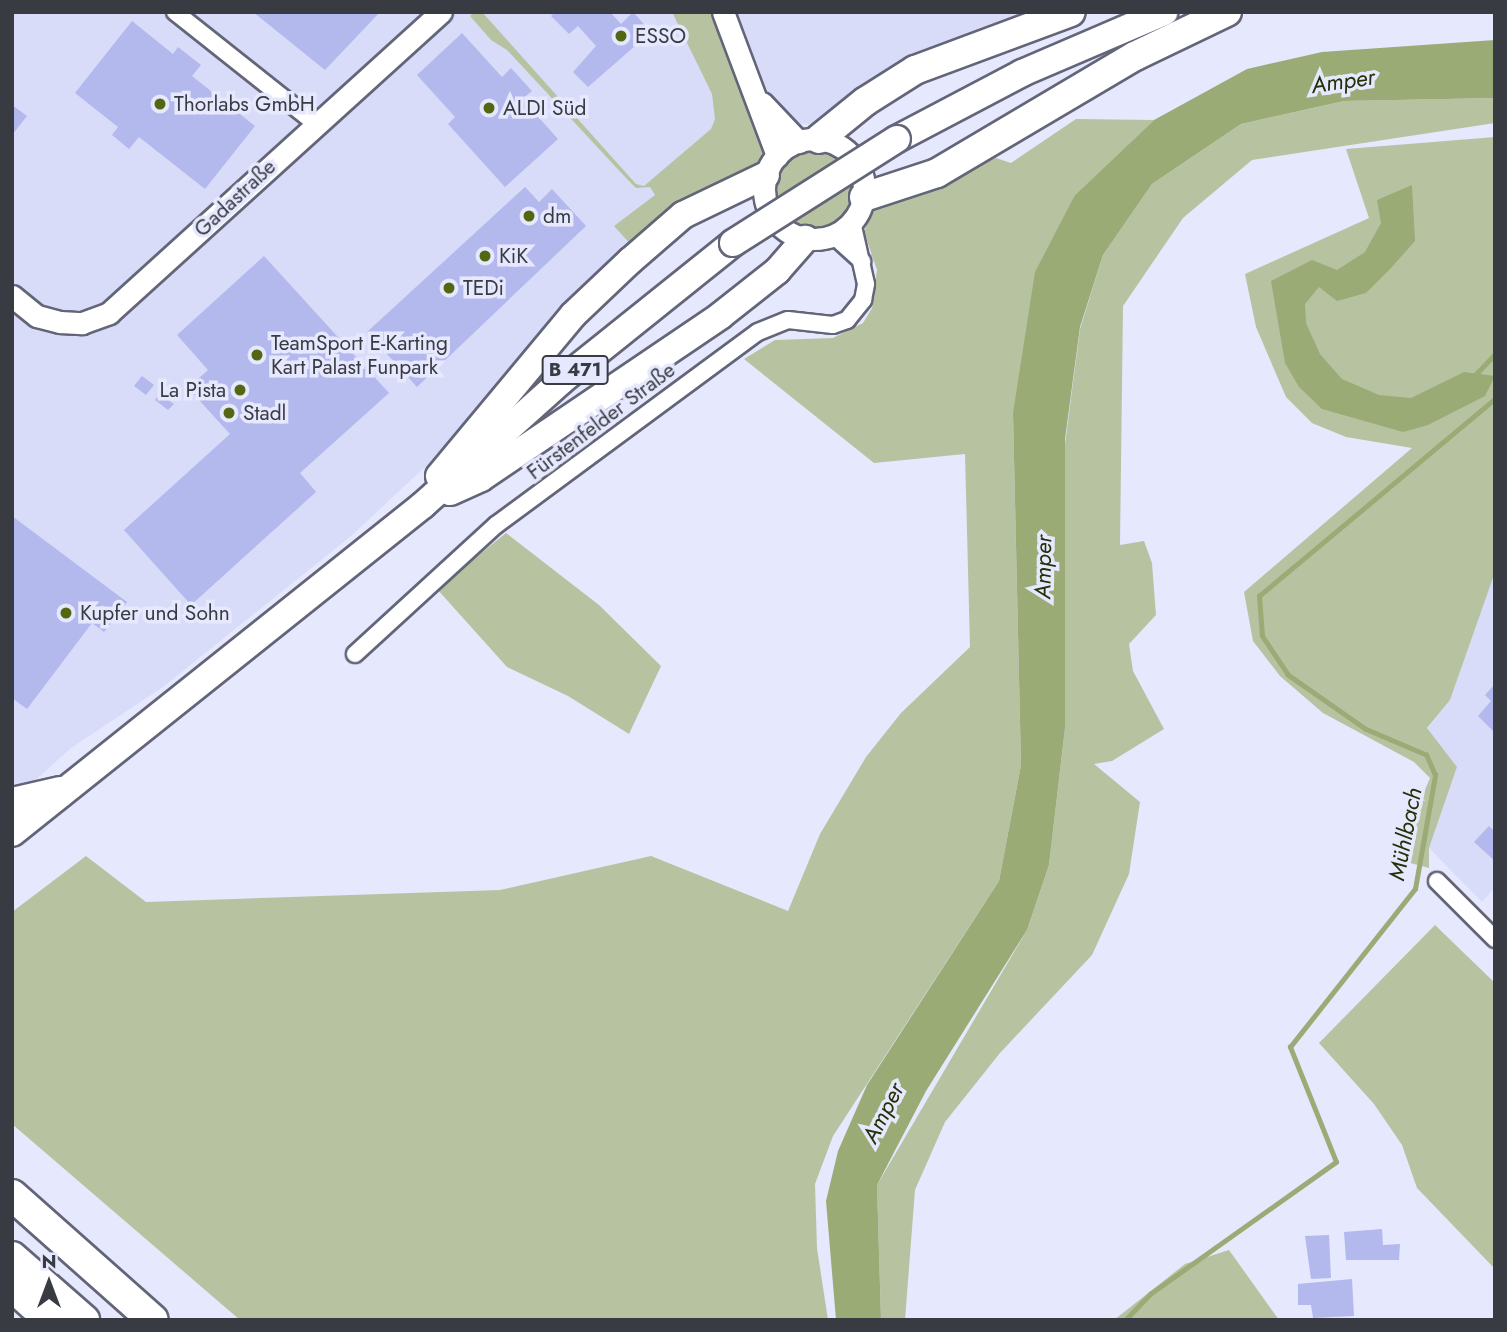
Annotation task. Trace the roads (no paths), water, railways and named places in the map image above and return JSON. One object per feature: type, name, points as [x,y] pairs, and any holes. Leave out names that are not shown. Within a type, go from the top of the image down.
[{"type":"highway","points":[[809,141],[915,70],[1071,12]]},
{"type":"highway","points":[[864,197],[937,173],[1135,56],[1227,12]]},
{"type":"highway","points":[[12,803],[60,792]]},
{"type":"highway","points":[[12,1195],[153,1320]]},
{"type":"highway","points":[[12,1257],[83,1320]]},
{"type":"highway","points":[[12,1286],[50,1320]]},
{"type":"highway","points":[[12,1307],[18,1320]]},
{"type":"main road","name":"B 471","points":[[12,832],[86,770],[423,505],[561,381],[733,243],[897,139],[1022,73],[1164,12]]},
{"type":"main road","points":[[423,505],[446,463],[573,315],[683,215],[771,165]]},
{"type":"main road","points":[[423,505],[481,478],[720,316],[777,271],[805,239]]},
{"type":"street","points":[[175,12],[315,123]]},
{"type":"street","name":"Gadastraße","points":[[12,296],[37,316],[60,322],[82,323],[109,313],[315,123],[441,12]]},
{"type":"street","points":[[723,12],[757,99],[771,165],[768,208],[783,228],[805,239],[834,236],[852,222],[864,197],[859,165],[835,143],[809,141],[757,99]]},
{"type":"street","points":[[771,165],[809,141]]},
{"type":"street","name":"Fürstenfelder Straße","points":[[355,654],[496,526],[758,332],[788,320],[833,325],[847,320],[863,300],[862,261],[852,222]]},
{"type":"street","points":[[834,236],[862,261]]},
{"type":"street","points":[[1437,881],[1495,939]]},
{"type":"water","name":"Amper","points":[[1495,40],[1495,98],[1344,101],[1241,124],[1152,184],[1103,255],[1080,327],[1065,439],[1065,728],[1049,865],[1027,930],[926,1091],[877,1185],[881,1320],[836,1320],[826,1201],[838,1151],[867,1085],[999,881],[1021,765],[1013,413],[1035,272],[1075,195],[1154,120],[1247,69],[1322,52]]},
{"type":"water","points":[[1412,185],[1415,241],[1391,268],[1366,293],[1337,301],[1319,287],[1305,304],[1306,323],[1320,354],[1342,379],[1379,395],[1411,398],[1464,372],[1495,376],[1485,396],[1428,425],[1403,432],[1322,409],[1299,387],[1285,363],[1271,281],[1312,260],[1337,270],[1365,252],[1381,223],[1377,200]]},
{"type":"waterway","points":[[1473,377],[1495,354]]},
{"type":"waterway","name":"Mühlbach","points":[[1125,1320],[1150,1294],[1336,1162],[1290,1047],[1415,889],[1435,775],[1426,755],[1365,729],[1288,675],[1262,636],[1259,596],[1495,399]]},
{"type":"place","name":"ESSO","points":[[621,36]]},
{"type":"place","name":"Thorlabs GmbH","points":[[160,104]]},
{"type":"place","name":"ALDI Süd","points":[[489,108]]},
{"type":"place","name":"dm","points":[[529,216]]},
{"type":"place","name":"KiK","points":[[485,256]]},
{"type":"place","name":"TEDi","points":[[449,288]]},
{"type":"place","name":"TeamSport E-Karting Kart Palast Funpark","points":[[257,355]]},
{"type":"place","name":"La Pista","points":[[240,390]]},
{"type":"place","name":"Stadl","points":[[229,413]]},
{"type":"place","name":"Kupfer und Sohn","points":[[66,613]]}]
